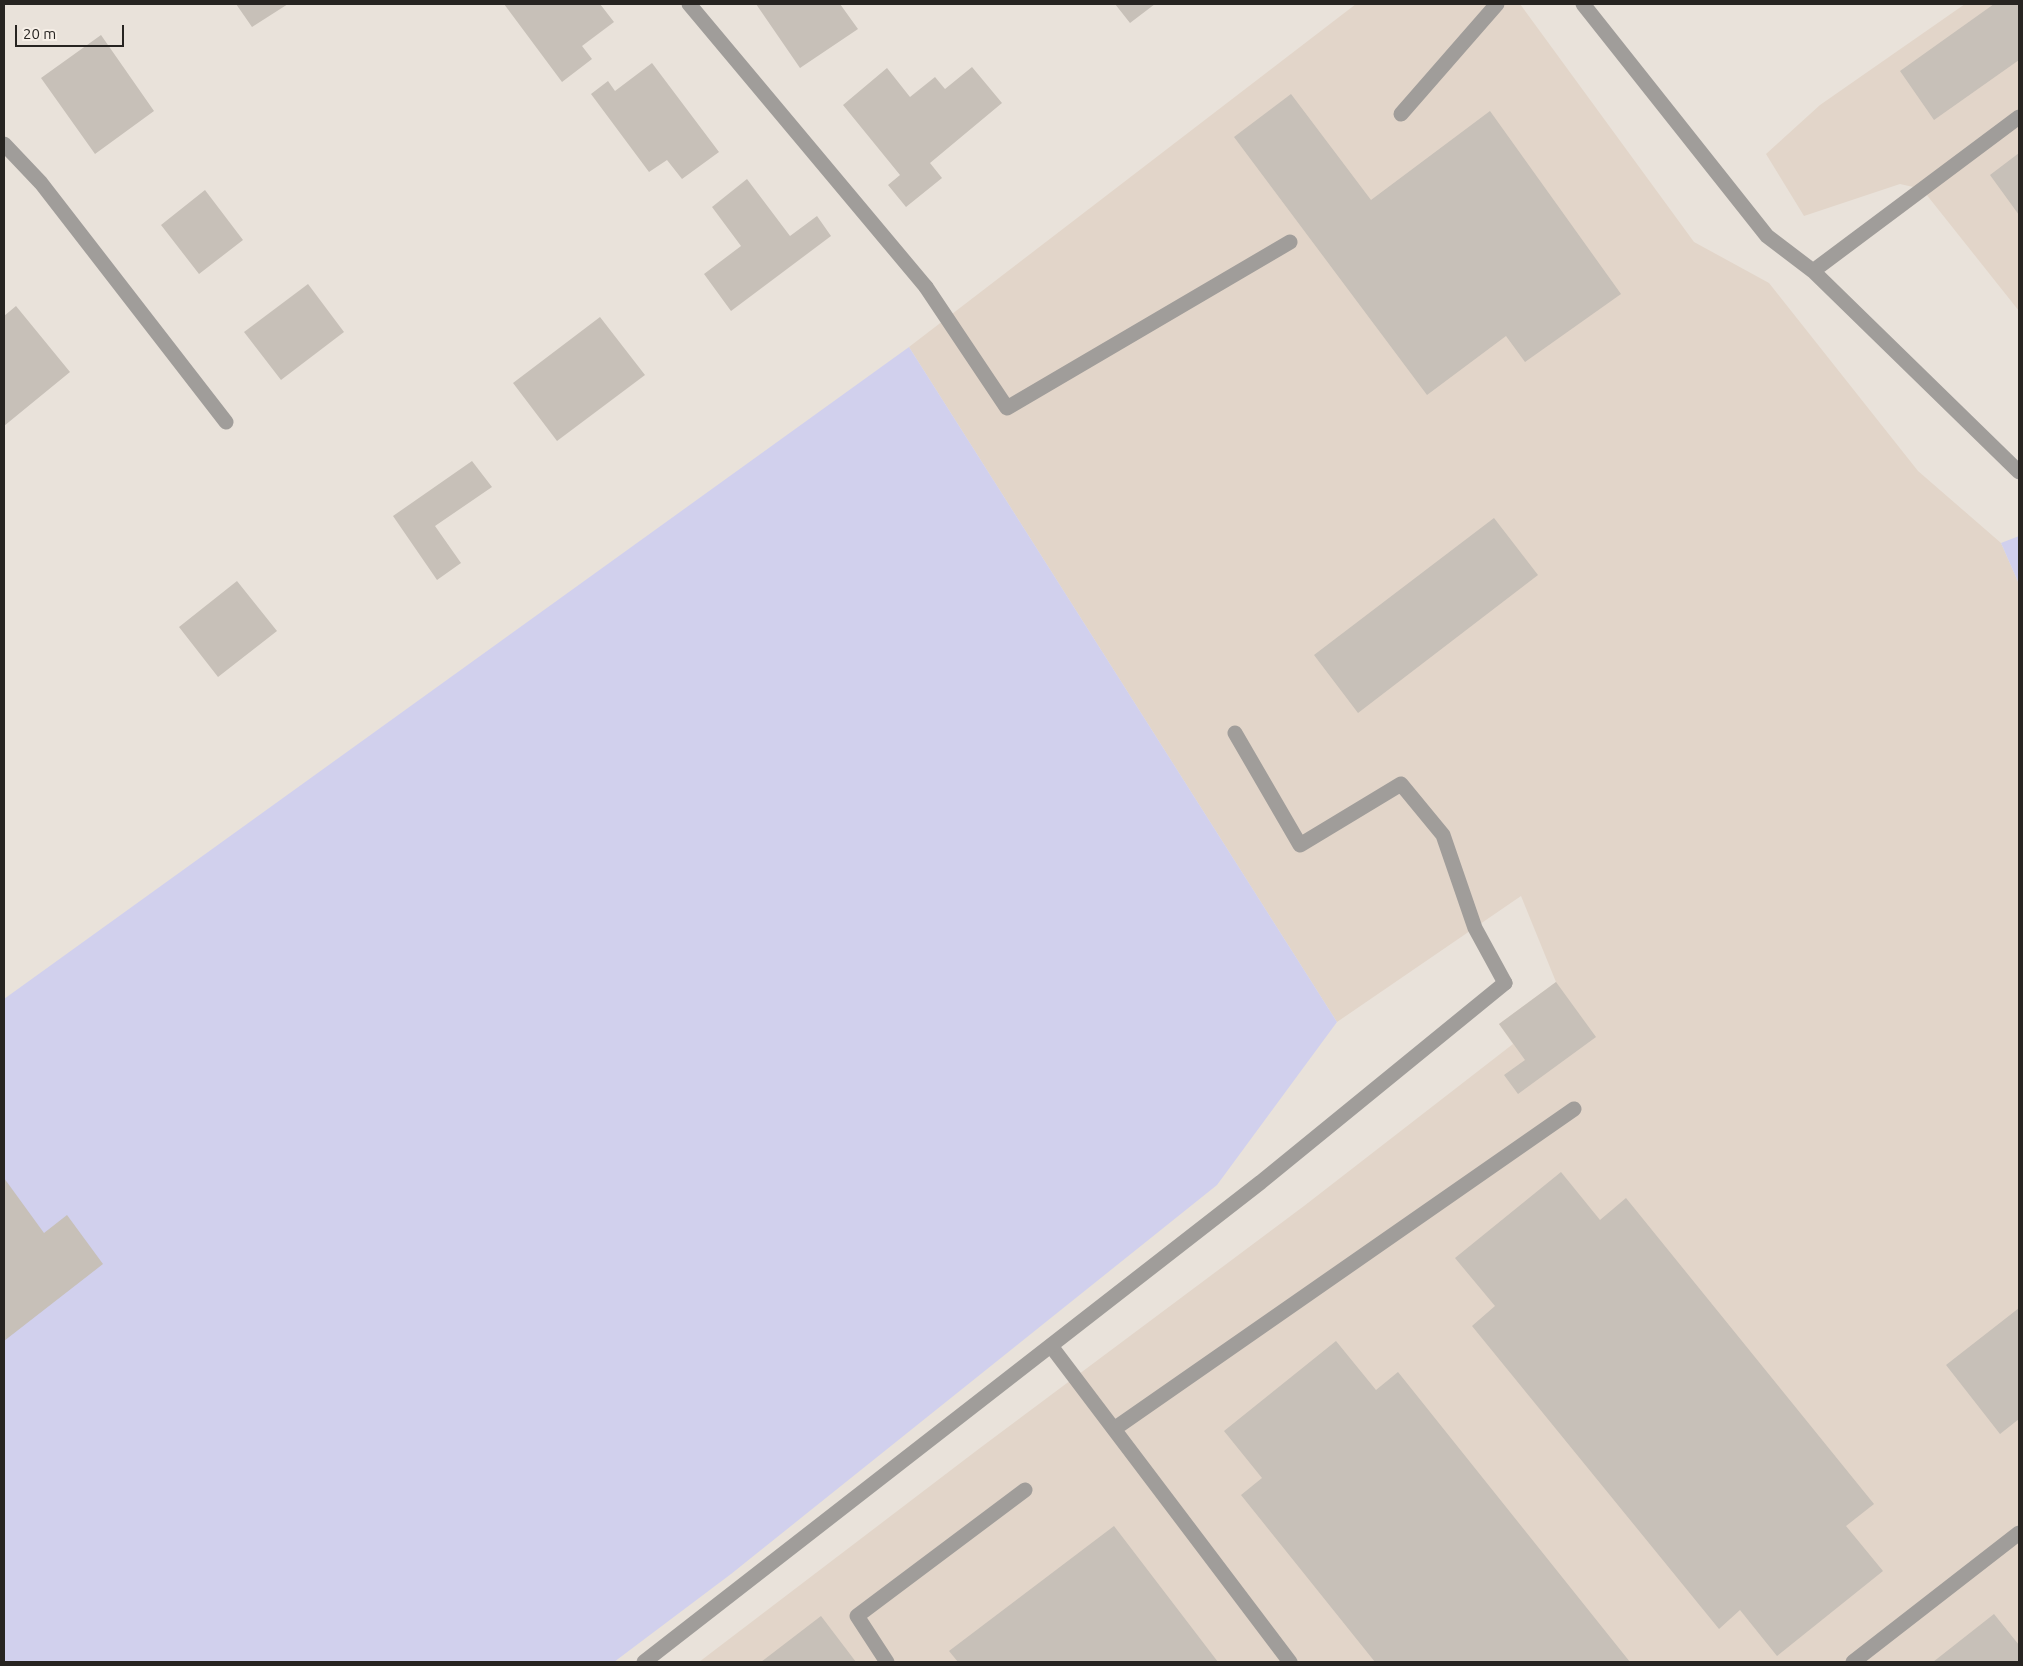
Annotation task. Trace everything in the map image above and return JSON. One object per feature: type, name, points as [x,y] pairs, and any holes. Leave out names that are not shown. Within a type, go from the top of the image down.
[{"type":"street","points":[[689,4],[926,287],[1007,408],[1290,242]]},
{"type":"street","points":[[1402,114],[1497,4]]},
{"type":"street","points":[[1583,4],[1767,236],[1813,271],[2019,472]]},
{"type":"street","points":[[1813,271],[2019,117]]},
{"type":"street","points":[[4,144],[41,183],[226,422]]},
{"type":"street","points":[[644,1662],[1261,1182],[1505,983],[1475,928],[1443,835],[1401,784],[1300,846],[1235,733]]},
{"type":"street","points":[[1114,1430],[1574,1109]]},
{"type":"street","points":[[1051,1346],[1290,1662]]},
{"type":"street","points":[[887,1662],[857,1616],[1025,1490]]},
{"type":"street","points":[[1853,1662],[2019,1533]]},
{"type":"shaded area","points":[[1356,4],[1520,4],[1694,242],[1769,283],[1918,471],[2001,543],[2019,584],[2019,1662],[699,1662],[980,1448],[1304,1206],[1513,1044],[1499,1024],[1556,982],[1521,896],[1337,1022],[909,347]]},
{"type":"shaded area","points":[[1965,4],[2019,4],[2019,311],[1922,189],[1900,184],[1804,216],[1766,154],[1820,105]]},
{"type":"shaded area","points":[[909,347],[1337,1022],[1217,1185],[731,1574],[614,1662],[4,1662],[4,999]]},
{"type":"shaded area","points":[[2019,536],[2019,584],[2001,543]]},
{"type":"building","points":[[236,4],[288,4],[252,27]]},
{"type":"building","points":[[504,4],[600,4],[614,22],[582,46],[592,59],[562,82]]},
{"type":"building","points":[[756,4],[840,4],[858,29],[800,68]]},
{"type":"building","points":[[1115,4],[1155,4],[1130,23]]},
{"type":"building","points":[[1994,4],[2019,4],[2019,60],[1934,120],[1900,71]]},
{"type":"building","points":[[101,35],[154,111],[95,154],[41,78]]},
{"type":"building","points":[[652,63],[719,152],[682,179],[667,160],[649,172],[591,94],[608,81],[615,91]]},
{"type":"building","points":[[972,67],[1002,103],[930,163],[942,178],[906,207],[888,185],[900,175],[843,105],[887,68],[910,97],[935,77],[945,89]]},
{"type":"building","points":[[1291,94],[1371,200],[1490,111],[1621,294],[1525,362],[1506,336],[1427,395],[1234,137]]},
{"type":"building","points":[[2019,153],[2019,215],[1990,175]]},
{"type":"building","points":[[747,179],[790,236],[817,216],[831,236],[731,311],[704,274],[741,246],[712,207]]},
{"type":"building","points":[[205,190],[243,240],[199,274],[161,225]]},
{"type":"building","points":[[308,284],[344,332],[281,380],[244,332]]},
{"type":"building","points":[[16,306],[70,372],[4,426],[4,316]]},
{"type":"building","points":[[600,317],[645,375],[557,441],[513,383]]},
{"type":"building","points":[[472,461],[492,487],[435,526],[461,563],[437,580],[393,516]]},
{"type":"building","points":[[1494,518],[1538,575],[1358,713],[1314,655]]},
{"type":"building","points":[[237,581],[277,631],[218,677],[179,627]]},
{"type":"building","points":[[1556,982],[1596,1037],[1518,1094],[1504,1075],[1525,1060],[1499,1024]]},
{"type":"building","points":[[1561,1172],[1600,1220],[1626,1198],[1874,1504],[1846,1526],[1883,1571],[1777,1656],[1740,1610],[1719,1629],[1472,1326],[1495,1306],[1455,1258]]},
{"type":"building","points":[[4,1178],[44,1233],[67,1215],[103,1264],[4,1341]]},
{"type":"building","points":[[2019,1308],[2019,1419],[2000,1434],[1946,1365]]},
{"type":"building","points":[[1336,1341],[1376,1390],[1398,1372],[1630,1662],[1375,1662],[1241,1495],[1262,1478],[1224,1431]]},
{"type":"building","points":[[1114,1526],[1218,1662],[958,1662],[949,1651]]},
{"type":"building","points":[[1994,1614],[2019,1645],[2019,1662],[1933,1662]]},
{"type":"building","points":[[821,1616],[856,1662],[761,1662]]}]
